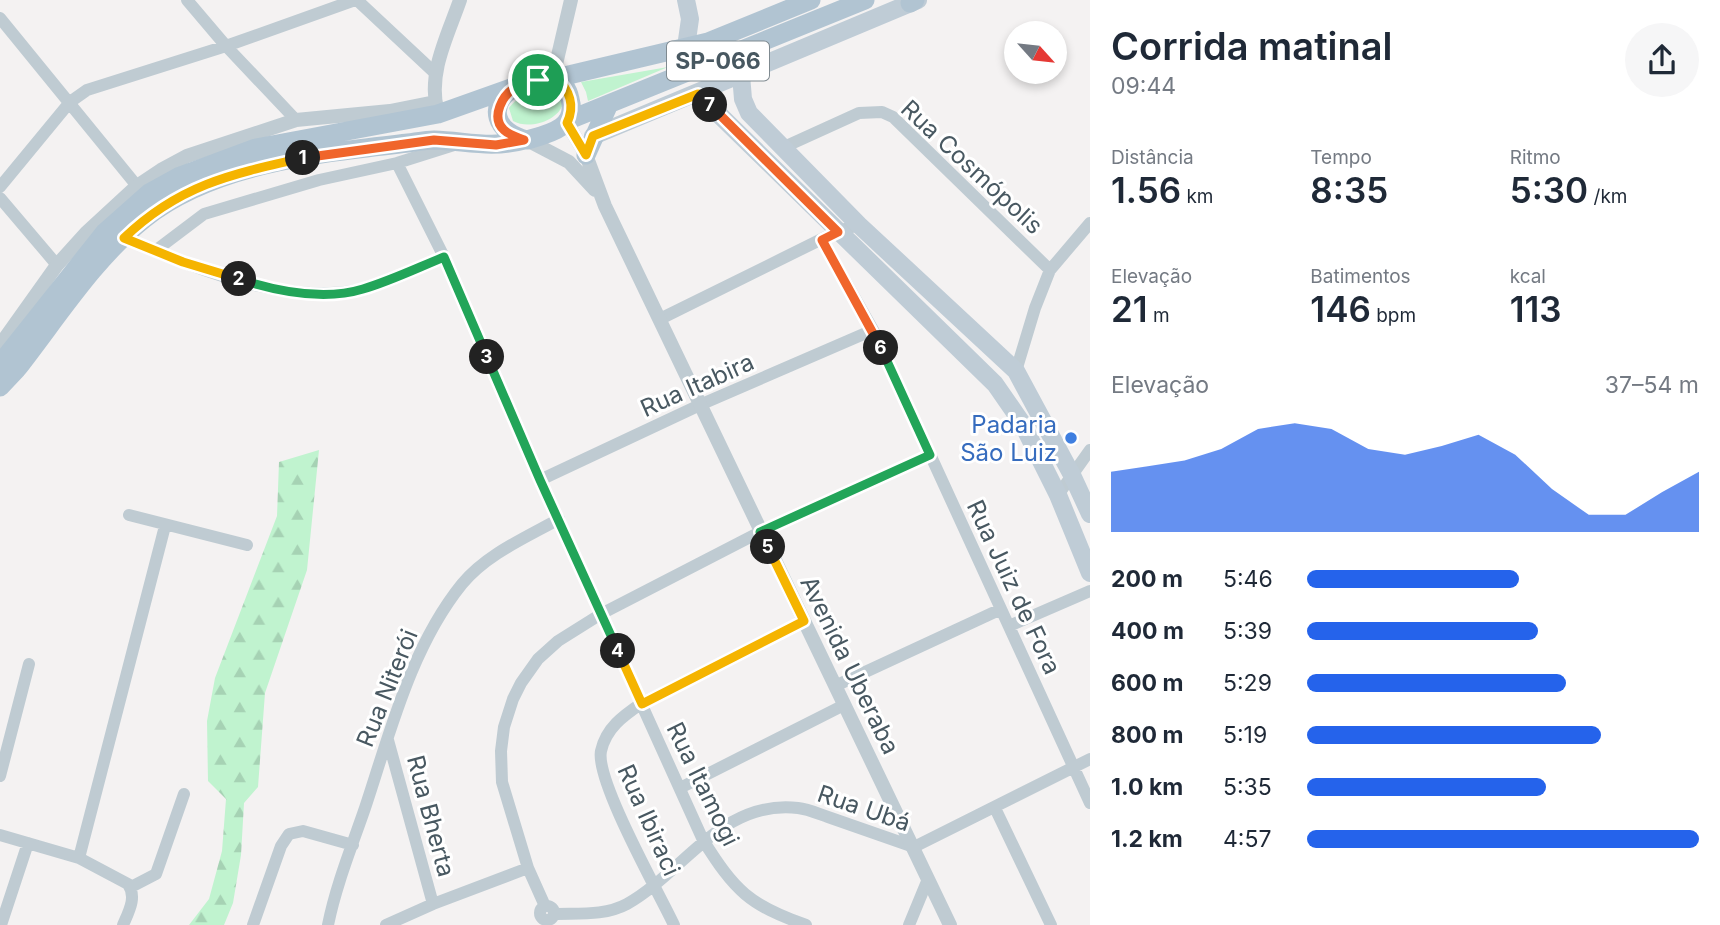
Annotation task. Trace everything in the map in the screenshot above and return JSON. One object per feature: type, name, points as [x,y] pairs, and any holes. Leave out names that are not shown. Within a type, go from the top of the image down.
[{"type":"main road","points":[[686,0],[690,19],[686,47]]},
{"type":"main road","name":"SP-066","points":[[0,364],[105,232],[149,194],[178,177],[256,148],[436,108],[708,42],[811,0]]},
{"type":"main road","name":"SP-066","points":[[0,387],[73,297],[143,220],[165,204],[226,176],[309,156],[357,149],[434,140],[496,145],[525,140],[558,130],[568,122],[865,0]]},
{"type":"main road","points":[[593,136],[914,1]]},
{"type":"main road","points":[[690,19],[708,42]]},
{"type":"main road","points":[[741,75],[743,99],[750,113],[782,148],[859,225],[1016,371],[1089,508]]},
{"type":"main road","points":[[554,78],[566,88],[570,97],[572,108],[568,122]]},
{"type":"main road","points":[[514,87],[502,100],[498,122],[503,129],[525,140]]},
{"type":"main road","points":[[698,94],[830,236],[995,384],[1022,423],[1058,495],[1090,573]]},
{"type":"main road","points":[[586,155],[608,106]]},
{"type":"street","points":[[187,0],[296,120]]},
{"type":"street","points":[[0,187],[70,102],[99,85],[226,46],[356,0],[435,73]]},
{"type":"street","points":[[0,345],[57,265],[86,233],[137,186],[187,156],[296,120],[436,108],[433,89],[435,73],[460,0]]},
{"type":"street","points":[[554,78],[571,0]]},
{"type":"street","points":[[0,18],[137,186]]},
{"type":"street","name":"Rua Cosmópolis","points":[[782,148],[859,113],[882,112],[893,117],[1050,270]]},
{"type":"street","name":"Avenida Uberaba","points":[[568,122],[586,155],[601,197],[702,404],[760,532],[950,925]]},
{"type":"street","name":"Avenida Uberaba","points":[[525,140],[569,162],[601,197]]},
{"type":"street","points":[[155,251],[204,214],[319,180],[397,163],[459,144]]},
{"type":"street","name":"Rua Itamogi","points":[[397,163],[444,257],[540,480],[703,840],[723,872],[740,892],[765,908],[806,925]]},
{"type":"street","points":[[0,198],[57,265]]},
{"type":"street","points":[[1016,371],[1050,270],[1090,223]]},
{"type":"street","points":[[660,319],[830,236],[859,225]]},
{"type":"street","name":"Rua Juiz de Fora","points":[[830,236],[999,610],[1009,626],[1090,803]]},
{"type":"street","points":[[124,238],[155,251],[272,289],[313,295],[360,290],[444,257]]},
{"type":"street","name":"Rua Itabira","points":[[540,480],[702,404],[873,330]]},
{"type":"street","points":[[1058,495],[1090,450]]},
{"type":"street","points":[[544,915],[502,782],[501,751],[504,727],[521,682],[538,659],[558,641],[601,614],[760,532],[930,455]]},
{"type":"street","points":[[129,515],[247,545]]},
{"type":"street","name":"Rua Niterói","points":[[328,925],[412,673],[443,611],[463,583],[490,557],[559,519]]},
{"type":"street","points":[[79,858],[165,526]]},
{"type":"street","points":[[1009,626],[1090,591]]},
{"type":"street","points":[[835,685],[999,610]]},
{"type":"street","name":"Rua Ibiraci","points":[[674,925],[613,801],[602,772],[600,754],[606,735],[618,719],[642,704],[804,621]]},
{"type":"street","points":[[0,776],[29,664]]},
{"type":"street","points":[[680,788],[844,705]]},
{"type":"street","name":"Rua Bherta","points":[[388,740],[433,904]]},
{"type":"street","name":"Rua Ubá","points":[[544,915],[609,911],[626,905],[655,885],[703,840],[752,813],[774,808],[799,808],[914,847],[1090,759]]},
{"type":"street","points":[[129,886],[156,874],[184,794]]},
{"type":"street","points":[[995,808],[1051,925]]},
{"type":"street","points":[[253,925],[284,839],[294,832],[303,831],[353,845]]},
{"type":"street","points":[[0,835],[79,858],[129,886],[132,900],[123,925]]},
{"type":"street","points":[[1,925],[28,843]]},
{"type":"street","points":[[386,925],[528,868]]},
{"type":"street","points":[[909,925],[928,879]]},
{"type":"green space","points":[[668,67],[588,101],[581,82]]},
{"type":"green space","points":[[548,92],[558,96],[563,103],[556,115],[535,124],[513,121],[509,108],[517,100]]},
{"type":"green space","points":[[319,450],[307,570],[265,693],[258,787],[244,803],[241,855],[233,903],[224,925],[189,925],[209,899],[222,851],[226,799],[208,781],[207,721],[215,678],[277,516],[279,462]]},
{"type":"place","name":"Padaria São Luiz","points":[[1071,438]]},
{"type":"route","points":[[553,77],[566,88],[572,108],[567,123],[586,155],[593,136],[698,94],[714,109],[838,232],[822,240],[873,330],[930,455],[760,532],[804,621],[642,704],[540,480],[444,257],[360,290],[313,295],[272,289],[183,262],[124,238],[165,204],[193,189],[254,169],[309,156],[434,140],[496,145],[524,140],[503,129],[498,122],[498,112],[502,100],[514,87],[538,80],[553,77]]}]
